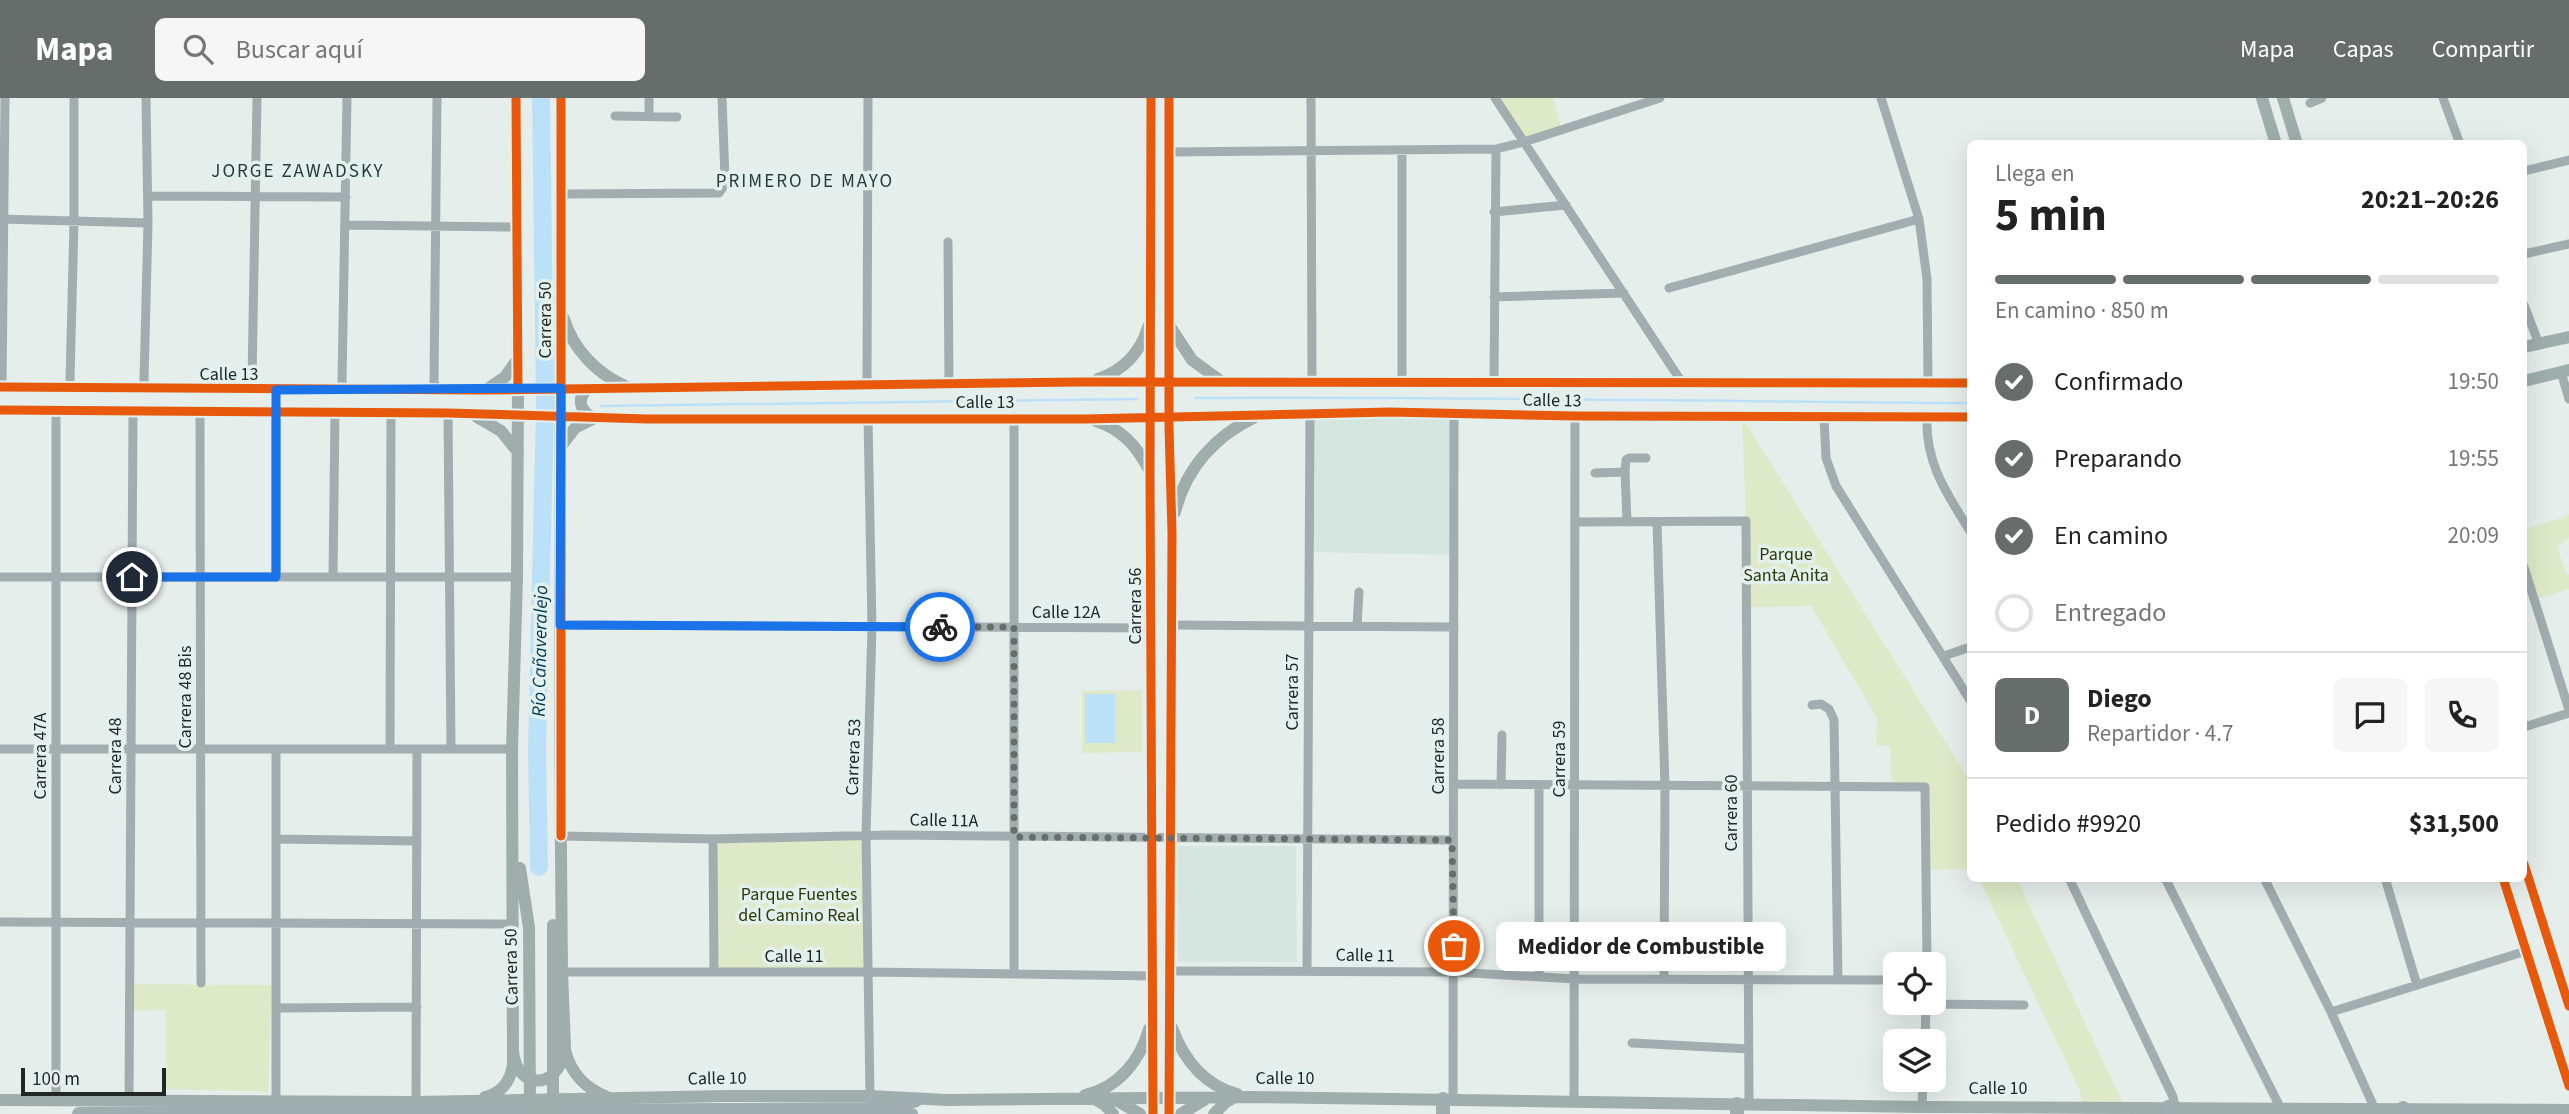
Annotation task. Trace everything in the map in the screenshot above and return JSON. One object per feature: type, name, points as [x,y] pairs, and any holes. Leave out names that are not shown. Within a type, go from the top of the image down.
[{"type":"main road","name":"Carrera 50","points":[[478,1099],[492,1096],[507,1083],[513,1065],[512,749],[518,452],[523,389],[518,358],[516,98]]},
{"type":"main road","name":"Carrera 50","points":[[561,98],[561,305],[557,416],[560,449],[562,972],[565,1047]]},
{"type":"main road","name":"Carrera 56","points":[[1151,98],[1150,471],[1155,1114]]},
{"type":"main road","name":"Carrera 56","points":[[1167,1114],[1170,1097],[1172,533],[1169,416],[1169,98]]},
{"type":"main road","points":[[2262,98],[2275,140]]},
{"type":"main road","points":[[2283,98],[2296,140]]},
{"type":"main road","points":[[561,305],[570,334],[587,359],[610,378],[629,387]]},
{"type":"main road","points":[[1080,382],[1105,377],[1130,360],[1142,342],[1151,313]]},
{"type":"main road","points":[[1169,323],[1187,355],[1203,370],[1223,382]]},
{"type":"main road","points":[[2527,346],[2569,337]]},
{"type":"main road","points":[[482,390],[502,380],[518,358]]},
{"type":"main road","points":[[2527,380],[2565,371]]},
{"type":"main road","name":"Calle 13","points":[[1,387],[482,390],[1080,382],[1967,383]]},
{"type":"main road","points":[[590,388],[583,394],[580,403],[584,412],[596,417]]},
{"type":"main road","points":[[276,390],[276,413]]},
{"type":"main road","name":"Calle 13","points":[[0,410],[448,413],[648,419],[1085,419],[1310,413],[1967,417]]},
{"type":"main road","points":[[471,414],[502,431],[518,452]]},
{"type":"main road","points":[[1172,533],[1182,489],[1201,458],[1227,433],[1261,415]]},
{"type":"main road","points":[[560,449],[567,435],[596,417]]},
{"type":"main road","points":[[1085,419],[1101,422],[1121,433],[1138,450],[1150,471]]},
{"type":"main road","name":"Carrera 50","points":[[512,820],[529,928],[530,1114]]},
{"type":"main road","name":"Carrera 50","points":[[553,1114],[553,926],[561,836]]},
{"type":"main road","points":[[2527,873],[2569,1006]]},
{"type":"main road","points":[[2504,882],[2569,1086]]},
{"type":"main road","points":[[1071,1098],[1110,1086],[1124,1074],[1144,1045],[1153,998]]},
{"type":"main road","points":[[1169,1010],[1179,1046],[1202,1076],[1234,1094],[1251,1097]]},
{"type":"main road","points":[[513,1051],[514,1063],[521,1073],[537,1080],[549,1077],[559,1070],[565,1047]]},
{"type":"main road","points":[[565,1047],[570,1066],[583,1083],[597,1093],[620,1098]]},
{"type":"main road","points":[[870,1096],[889,1111]]},
{"type":"main road","name":"Calle 10","points":[[0,1100],[416,1102],[478,1099],[870,1096],[913,1107]]},
{"type":"main road","name":"Calle 10","points":[[79,1114],[857,1109],[889,1111],[913,1107],[1071,1098],[1170,1097],[1574,1101],[1741,1107],[2374,1107],[2403,1111],[2569,1110]]},
{"type":"main road","points":[[1181,1114],[1197,1102],[1211,1097]]},
{"type":"main road","points":[[1095,1098],[1113,1114]]},
{"type":"main road","points":[[1112,1098],[1140,1114]]},
{"type":"main road","points":[[1214,1114],[1226,1101],[1233,1098]]},
{"type":"main road","points":[[1443,1114],[1448,1099]]},
{"type":"street","points":[[1,387],[5,98]]},
{"type":"street","points":[[72,389],[74,98]]},
{"type":"street","points":[[146,98],[146,389]]},
{"type":"street","points":[[255,389],[257,98]]},
{"type":"street","points":[[344,390],[346,98]]},
{"type":"street","points":[[436,390],[437,98]]},
{"type":"street","points":[[649,98],[649,117]]},
{"type":"street","points":[[561,194],[710,194],[722,191],[725,178],[722,98]]},
{"type":"street","points":[[867,385],[869,98]]},
{"type":"street","points":[[1311,98],[1312,383]]},
{"type":"street","points":[[1496,98],[1683,384]]},
{"type":"street","points":[[1170,152],[1496,149],[1660,98]]},
{"type":"street","points":[[1881,98],[1919,219],[1927,279],[1928,383]]},
{"type":"street","points":[[2310,103],[2322,98]]},
{"type":"street","points":[[2443,98],[2459,140]]},
{"type":"street","points":[[615,116],[677,117]]},
{"type":"street","points":[[1402,149],[1402,383]]},
{"type":"street","points":[[1494,382],[1496,149]]},
{"type":"street","points":[[2527,170],[2569,160]]},
{"type":"street","points":[[148,196],[346,197]]},
{"type":"street","points":[[1494,212],[1566,205]]},
{"type":"street","points":[[2,219],[148,223]]},
{"type":"street","points":[[1669,288],[1919,219]]},
{"type":"street","points":[[346,225],[517,227]]},
{"type":"street","points":[[948,242],[949,385]]},
{"type":"street","points":[[2527,253],[2569,244]]},
{"type":"street","points":[[1494,297],[1624,293]]},
{"type":"street","points":[[2527,313],[2539,344]]},
{"type":"street","points":[[2565,371],[2569,400]]},
{"type":"street","name":"Carrera 47A","points":[[56,411],[57,1101]]},
{"type":"street","name":"Carrera 48","points":[[129,1100],[133,411]]},
{"type":"street","name":"Carrera 48 Bis","points":[[200,412],[201,983]]},
{"type":"street","points":[[276,413],[276,577]]},
{"type":"street","points":[[333,577],[335,413]]},
{"type":"street","points":[[448,413],[452,749]]},
{"type":"street","name":"Carrera 57","points":[[1307,971],[1310,413]]},
{"type":"street","points":[[390,749],[391,414]]},
{"type":"street","name":"Carrera 58","points":[[1448,1099],[1454,972],[1454,414]]},
{"type":"street","name":"Carrera 59","points":[[1574,1101],[1575,416]]},
{"type":"street","points":[[1014,417],[1014,974]]},
{"type":"street","points":[[1824,417],[1825,458],[1836,486],[1967,695]]},
{"type":"street","points":[[1927,417],[1928,446],[1935,471],[1967,526]]},
{"type":"street","name":"Carrera 53","points":[[868,418],[872,627],[866,835],[870,1096]]},
{"type":"street","points":[[1628,522],[1626,460],[1646,458]]},
{"type":"street","points":[[1595,473],[1625,472]]},
{"type":"street","name":"Carrera 60","points":[[1657,522],[1746,521],[1749,1049],[1741,1107]]},
{"type":"street","points":[[1575,522],[1657,522],[1665,786],[1664,979]]},
{"type":"street","points":[[0,577],[517,577]]},
{"type":"street","points":[[2527,577],[2569,711],[2527,726]]},
{"type":"street","points":[[1357,626],[1359,592]]},
{"type":"street","name":"Calle 12A","points":[[560,625],[1151,628]]},
{"type":"street","points":[[1171,625],[1454,627]]},
{"type":"street","points":[[1944,656],[1967,648]]},
{"type":"street","points":[[1812,705],[1821,704],[1829,709],[1834,720],[1838,980]]},
{"type":"street","points":[[1501,785],[1502,735]]},
{"type":"street","points":[[0,749],[512,749]]},
{"type":"street","points":[[276,749],[276,1101]]},
{"type":"street","points":[[416,1102],[417,749]]},
{"type":"street","points":[[1454,784],[1925,787],[1927,952]]},
{"type":"street","points":[[1539,785],[1539,977]]},
{"type":"street","name":"Calle 11A","points":[[561,836],[713,839],[866,835],[1452,840]]},
{"type":"street","points":[[276,839],[417,841]]},
{"type":"street","points":[[713,839],[714,972]]},
{"type":"street","points":[[2071,882],[2173,1097],[2171,1109]]},
{"type":"street","points":[[2167,882],[2281,1109]]},
{"type":"street","points":[[2266,882],[2331,1012],[2374,1107]]},
{"type":"street","points":[[2386,882],[2417,985]]},
{"type":"street","points":[[0,922],[514,924]]},
{"type":"street","points":[[2331,1012],[2526,951]]},
{"type":"street","name":"Calle 11","points":[[1169,971],[1454,972],[1575,979],[1883,980]]},
{"type":"street","name":"Calle 11","points":[[562,972],[1153,976]]},
{"type":"street","points":[[1946,1003],[2024,1005]]},
{"type":"street","points":[[276,1008],[417,1007]]},
{"type":"street","points":[[1632,1043],[1749,1049]]},
{"type":"street","points":[[1923,1092],[1923,1107]]},
{"type":"shaded area","points":[[1310,413],[1454,414],[1454,555],[1309,552]]},
{"type":"shaded area","points":[[1178,846],[1296,846],[1297,962],[1178,962]]},
{"type":"green space","points":[[1496,98],[1553,98],[1562,130],[1524,142]]},
{"type":"green space","name":"Parque Santa Anita","points":[[1742,417],[1967,776],[1967,869],[1926,870],[1925,788],[1892,788],[1890,746],[1876,745],[1877,718],[1811,606],[1745,607],[1746,521]]},
{"type":"green space","points":[[2569,515],[2569,538],[2557,547],[2567,575],[2569,574],[2569,589],[2527,602],[2527,529]]},
{"type":"green space","points":[[1142,690],[1142,752],[1082,753],[1082,691]]},
{"type":"green space","name":"Parque Fuentes del Camino Real","points":[[866,835],[869,972],[714,972],[713,839]]},
{"type":"green space","points":[[1980,882],[2018,882],[2125,1107],[2082,1107],[2080,1091]]},
{"type":"green space","points":[[133,984],[272,985],[268,1092],[166,1089],[166,1010],[133,1011]]},
{"type":"water","points":[[1085,694],[1115,694],[1115,743],[1085,743]]},
{"type":"waterway","name":"Río Cañaveralejo","points":[[539,867],[537,749],[545,406],[541,98]]},
{"type":"waterway","points":[[1195,398],[1967,403]]},
{"type":"waterway","points":[[601,406],[1137,399]]},
{"type":"cycle path","points":[[516,98],[518,389]]},
{"type":"cycle path","points":[[561,98],[561,836]]},
{"type":"cycle path","points":[[1151,98],[1153,1114]]},
{"type":"cycle path","points":[[1169,98],[1169,427],[1172,533],[1169,1114]]},
{"type":"cycle path","points":[[0,387],[482,390],[1080,382],[1967,383]]},
{"type":"cycle path","points":[[0,410],[448,413],[647,419],[1085,419],[1390,412],[1575,416],[1967,417]]},
{"type":"cycle path","points":[[2527,873],[2569,1006]]},
{"type":"cycle path","points":[[2504,882],[2569,1086]]},
{"type":"way so far","points":[[940,627],[1014,627],[1014,837],[1452,840],[1454,946]]},
{"type":"place","name":"Medidor de Combustible","points":[[1454,946]]},
{"type":"district","name":"JORGE ZAWADSKY","points":[[298,170]]},
{"type":"district","name":"PRIMERO DE MAYO","points":[[805,180]]},
{"type":"route","points":[[132,577],[276,577],[276,390],[561,388],[560,625],[940,627]]}]
